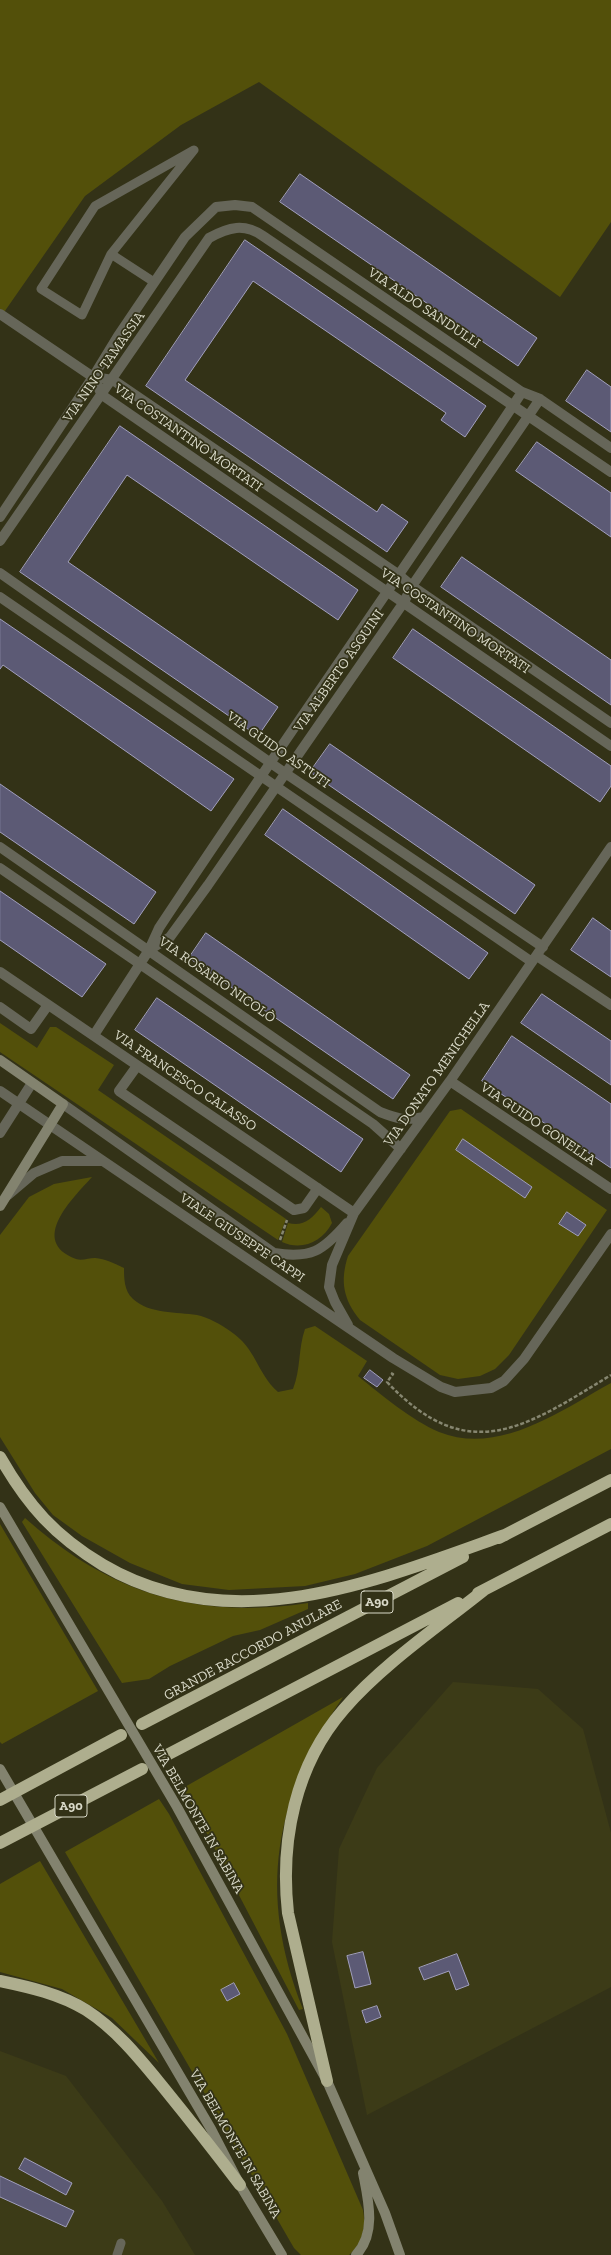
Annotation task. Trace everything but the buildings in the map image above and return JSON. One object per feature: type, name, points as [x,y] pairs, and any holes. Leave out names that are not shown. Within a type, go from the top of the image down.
[{"type":"highway","points":[[0,1457],[10,1475]]},
{"type":"highway","points":[[0,1463],[44,1522],[74,1547],[133,1580],[164,1591],[199,1600],[240,1603],[351,1586],[404,1572],[504,1535]]},
{"type":"highway","name":"GRANDE RACCORDO ANULARE","points":[[142,1724],[611,1480]]},
{"type":"highway","points":[[163,1757],[611,1524]]},
{"type":"highway","points":[[327,2081],[292,1941],[285,1888],[286,1845],[298,1795],[307,1771],[324,1737],[350,1702],[405,1653],[484,1590]]},
{"type":"highway","points":[[0,1800],[121,1735]]},
{"type":"highway","name":"A90","points":[[0,1843],[142,1769]]},
{"type":"highway","points":[[0,1981],[37,1990],[60,1998],[85,2010],[107,2026],[150,2071],[240,2185]]},
{"type":"main road","name":"VIALE GIUSEPPE CAPPI","points":[[0,1060],[63,1104]]},
{"type":"main road","points":[[0,1206],[63,1104]]},
{"type":"main road","name":"VIA BELMONTE IN SABINA","points":[[0,1508],[177,1807],[327,2081],[385,2213],[400,2255]]},
{"type":"main road","name":"VIA BELMONTE IN SABINA","points":[[0,1769],[211,2129],[240,2185],[282,2255]]},
{"type":"main road","name":"VIA BELMONTE IN SABINA","points":[[356,2255],[365,2242],[369,2222],[368,2197],[358,2151]]},
{"type":"main road","name":"VIA BELMONTE IN SABINA","points":[[275,2244],[289,2255]]},
{"type":"street","name":"VIA ALDO SANDULLI","points":[[216,207],[235,206],[252,208],[522,392],[540,399],[611,448]]},
{"type":"street","name":"VIA NINO TAMASSIA","points":[[0,517],[93,377],[118,336],[185,237],[216,207]]},
{"type":"street","name":"VIA NINO TAMASSIA","points":[[0,541],[210,238],[225,229],[242,226],[255,230],[514,405]]},
{"type":"street","points":[[0,314],[93,377]]},
{"type":"street","name":"VIA COSTANTINO MORTATI","points":[[93,377],[113,380],[399,575],[412,586],[611,723]]},
{"type":"street","name":"VIA COSTANTINO MORTATI","points":[[93,377],[102,395],[387,593],[404,602],[611,746]]},
{"type":"street","name":"VIA ALBERTO ASQUINI","points":[[94,1035],[149,950],[159,928],[270,761],[387,593],[522,392]]},
{"type":"street","name":"VIA ALBERTO ASQUINI","points":[[149,950],[170,937],[404,602],[412,586],[540,399]]},
{"type":"street","points":[[514,405],[611,472]]},
{"type":"street","name":"VIA GUIDO ASTUTI","points":[[0,573],[270,761],[285,773],[543,947]]},
{"type":"street","points":[[0,597],[261,776],[534,959],[611,1005]]},
{"type":"street","name":"VIA ROSARIO NICOLÒ","points":[[0,847],[380,1112],[399,1120],[407,1121],[424,1117]]},
{"type":"street","name":"VIA DONATO MENICHELLA","points":[[350,1327],[335,1302],[329,1287],[332,1265],[354,1213],[450,1082],[611,847]]},
{"type":"street","points":[[0,868],[373,1124],[401,1149]]},
{"type":"street","name":"VIA FRANCESCO CALASSO","points":[[0,972],[354,1213]]},
{"type":"street","points":[[0,1007],[31,1029],[48,1005]]},
{"type":"street","points":[[137,1066],[119,1091],[294,1210],[304,1208],[318,1188]]},
{"type":"street","points":[[0,1133],[32,1082]]},
{"type":"street","name":"VIA GUIDO GONELLA","points":[[450,1082],[611,1189]]},
{"type":"street","name":"VIALE GIUSEPPE CAPPI","points":[[0,1091],[350,1327],[393,1358],[441,1387],[455,1392],[491,1388],[504,1381],[611,1234]]},
{"type":"street","name":"VIALE GIUSEPPE CAPPI","points":[[63,1104],[274,1253],[296,1256],[313,1252],[335,1237],[354,1213]]},
{"type":"street","points":[[6,1197],[34,1172],[62,1161],[103,1161]]},
{"type":"lane","points":[[194,150],[170,180],[111,254],[82,315],[41,288],[95,206],[194,150]]},
{"type":"lane","points":[[111,254],[154,282]]},
{"type":"lane","points":[[117,2255],[121,2243]]},
{"type":"path","points":[[279,1243],[288,1220]]},
{"type":"path","points":[[386,1370],[393,1374],[387,1382],[426,1415],[452,1427],[470,1432],[498,1430],[534,1420],[611,1375]]},
{"type":"shaded area","points":[[0,0],[611,0],[611,222],[560,297],[259,82],[181,125],[85,196],[0,318]]},
{"type":"shaded area","points":[[0,1023],[37,1048],[50,1027],[56,1027],[114,1065],[98,1090],[286,1219],[278,1240],[0,1052]]},
{"type":"shaded area","points":[[461,1109],[607,1210],[509,1355],[495,1369],[480,1376],[458,1379],[440,1375],[360,1320],[350,1305],[347,1297],[344,1274],[348,1256],[450,1111]]},
{"type":"shaded area","points":[[92,1177],[66,1207],[59,1219],[55,1231],[56,1242],[62,1251],[76,1259],[99,1259],[124,1268],[125,1284],[128,1292],[133,1299],[140,1304],[164,1312],[201,1316],[227,1329],[246,1345],[265,1377],[278,1392],[293,1389],[296,1382],[301,1344],[305,1329],[315,1326],[367,1361],[358,1376],[386,1399],[429,1427],[439,1432],[462,1438],[484,1438],[506,1434],[528,1427],[571,1406],[611,1383],[611,1449],[427,1546],[355,1574],[305,1586],[229,1590],[182,1584],[130,1563],[82,1536],[53,1515],[35,1493],[0,1437],[0,1235],[29,1197],[54,1184]]},
{"type":"shaded area","points":[[321,1207],[329,1214],[332,1223],[323,1235],[317,1240],[304,1245],[289,1245],[282,1242],[288,1223],[303,1223],[311,1218]]},
{"type":"shaded area","points":[[25,1518],[57,1544],[89,1565],[122,1582],[156,1595],[191,1603],[228,1607],[267,1607],[308,1603],[308,1609],[260,1630],[233,1636],[170,1666],[149,1679],[122,1683],[22,1522]]},
{"type":"shaded area","points":[[0,1524],[98,1691],[2,1744],[0,1742]]},
{"type":"shaded area","points":[[453,1682],[538,1689],[583,1729],[611,1833],[611,1987],[367,2115],[332,1942],[339,1849],[377,1768]]},
{"type":"shaded area","points":[[343,1697],[320,1735],[301,1772],[288,1810],[280,1847],[277,1886],[280,1926],[289,1966],[303,2009],[299,2010],[183,1788]]},
{"type":"shaded area","points":[[159,1799],[169,1814],[287,2034],[363,2210],[364,2229],[358,2245],[349,2255],[301,2255],[294,2248],[65,1852]]},
{"type":"shaded area","points":[[40,1861],[159,2063],[112,2018],[62,1989],[0,1972],[0,1884]]},
{"type":"shaded area","points":[[0,2051],[66,2076],[162,2201],[195,2255],[0,2255]]}]
